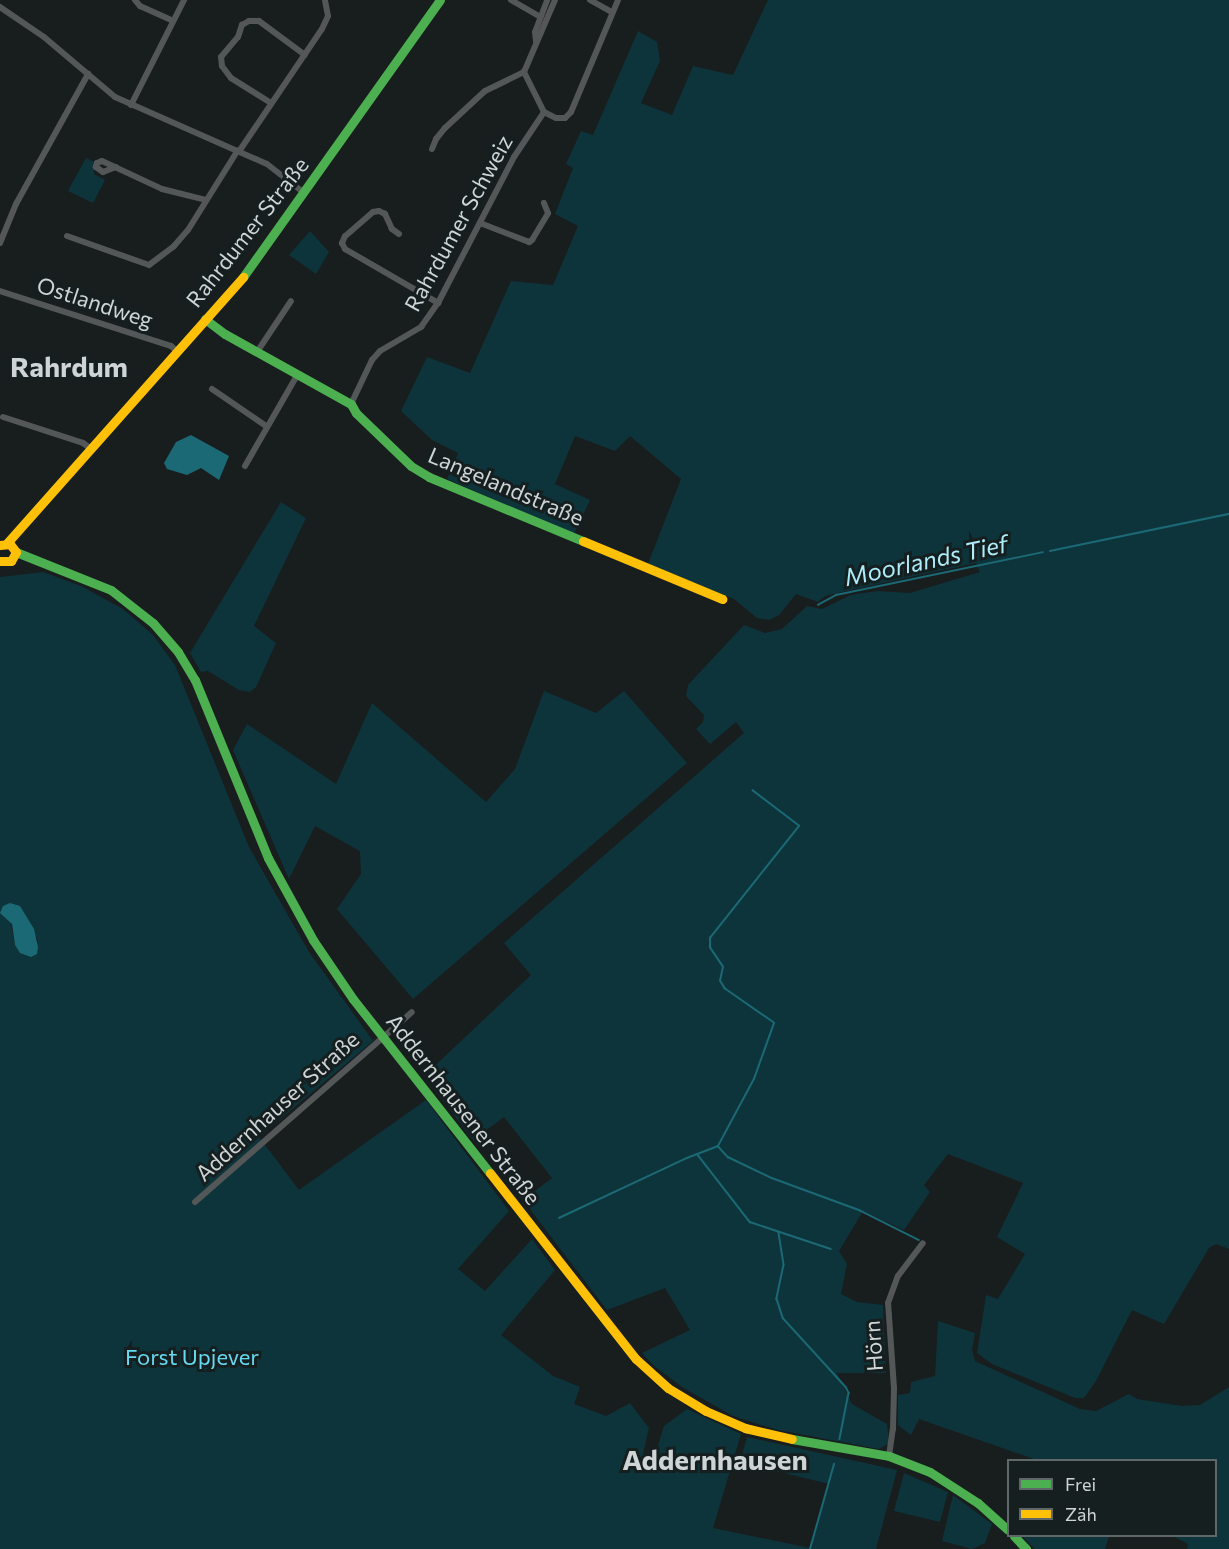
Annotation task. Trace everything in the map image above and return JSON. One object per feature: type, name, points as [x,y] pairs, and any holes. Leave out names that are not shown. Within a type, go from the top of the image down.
[{"type":"street","points":[[135,0],[140,6],[173,21]]},
{"type":"street","points":[[131,105],[184,0]]},
{"type":"street","points":[[67,236],[149,265],[174,246],[188,230],[239,150],[305,55],[328,16],[325,0]]},
{"type":"street","name":"Rahrdumer Straße","points":[[10,549],[20,528],[238,284],[440,0]]},
{"type":"street","points":[[511,0],[540,16]]},
{"type":"street","points":[[536,41],[535,32],[547,0]]},
{"type":"street","points":[[432,149],[436,139],[445,128],[485,91],[524,72],[555,0]]},
{"type":"street","points":[[590,0],[612,12]]},
{"type":"street","points":[[524,72],[544,112],[556,118],[565,118],[571,112],[618,0]]},
{"type":"street","points":[[1,12],[44,36],[115,97],[267,164],[303,192]]},
{"type":"street","points":[[271,103],[231,78],[222,66],[221,57],[238,38],[242,25],[249,21],[259,21],[305,55]]},
{"type":"street","points":[[0,243],[16,204],[88,74]]},
{"type":"street","name":"Rahrdumer Schweiz","points":[[351,404],[372,360],[380,351],[421,327],[438,303],[514,157],[544,112]]},
{"type":"street","points":[[116,168],[162,189],[206,200]]},
{"type":"street","points":[[480,223],[529,242],[548,213],[544,203]]},
{"type":"street","points":[[399,234],[392,229],[385,214],[379,211],[373,212],[345,236],[342,243],[345,249],[438,303]]},
{"type":"street","name":"Ostlandweg","points":[[0,291],[171,346],[177,351]]},
{"type":"street","points":[[257,352],[291,301]]},
{"type":"street","name":"Langelandstraße","points":[[205,319],[257,352],[351,404],[356,413],[411,466],[429,477],[722,599]]},
{"type":"street","points":[[245,466],[298,374]]},
{"type":"street","points":[[212,389],[266,426]]},
{"type":"street","points":[[3,417],[83,443],[90,448]]},
{"type":"street","points":[[0,562],[9,562],[10,549]]},
{"type":"street","name":"Addernhausener Straße","points":[[10,549],[74,573],[111,590],[153,622],[177,652],[195,680],[254,828],[285,891],[333,971],[610,1329],[636,1359],[668,1388],[706,1411],[746,1428],[789,1439],[889,1456],[930,1472],[978,1503],[1007,1529]]},
{"type":"street","name":"Addernhauser Straße","points":[[195,1202],[412,1012]]},
{"type":"street","name":"Hörn","points":[[889,1456],[893,1429],[894,1388],[888,1303],[898,1276],[924,1243]]},
{"type":"street","points":[[1015,1537],[1026,1549]]},
{"type":"green space","points":[[768,0],[1229,0],[1229,1249],[1216,1244],[1209,1248],[1164,1324],[1132,1310],[1096,1381],[1084,1398],[1075,1398],[992,1364],[977,1353],[986,1295],[998,1299],[1025,1254],[997,1237],[1023,1183],[948,1154],[924,1185],[930,1192],[904,1230],[863,1211],[839,1251],[847,1264],[841,1294],[857,1302],[883,1305],[886,1373],[837,1373],[852,1404],[887,1424],[889,1443],[879,1449],[778,1430],[733,1416],[682,1387],[653,1365],[642,1353],[690,1330],[665,1288],[607,1310],[523,1200],[552,1178],[504,1117],[473,1140],[424,1076],[531,975],[504,943],[744,733],[736,722],[710,744],[696,729],[703,722],[704,715],[686,696],[688,685],[744,625],[765,633],[782,629],[807,606],[822,609],[851,595],[877,591],[910,593],[980,572],[976,563],[825,596],[818,602],[796,594],[779,615],[769,620],[757,618],[734,599],[648,564],[681,479],[630,436],[615,451],[575,436],[555,484],[590,500],[574,534],[447,479],[458,453],[432,440],[401,411],[427,357],[470,373],[511,281],[553,285],[578,226],[555,214],[573,168],[566,164],[581,131],[593,135],[638,31],[657,42],[660,61],[641,103],[672,115],[693,66],[733,75]]},
{"type":"green space","points":[[86,158],[95,162],[94,174],[105,180],[93,203],[68,191]]},
{"type":"green space","points":[[310,231],[329,252],[316,274],[289,255]]},
{"type":"green space","points":[[281,502],[306,518],[254,626],[276,643],[256,687],[250,692],[239,690],[208,671],[201,672],[190,653]]},
{"type":"green space","name":"Forst Upjever","points":[[43,572],[81,586],[123,609],[153,635],[175,665],[249,847],[309,952],[373,1041],[259,1137],[299,1190],[426,1100],[509,1211],[458,1269],[485,1291],[532,1239],[555,1270],[501,1335],[553,1376],[580,1387],[574,1404],[606,1416],[630,1403],[649,1428],[643,1454],[654,1458],[664,1426],[687,1409],[741,1434],[713,1528],[810,1548],[829,1484],[740,1462],[747,1437],[897,1470],[876,1549],[0,1549],[0,577]],"holes":[[[20,906],[38,941],[31,957],[15,945],[11,924]]]},
{"type":"green space","points":[[544,691],[596,713],[624,691],[687,763],[413,999],[337,909],[361,874],[360,851],[315,826],[289,879],[233,750],[247,724],[336,784],[372,703],[486,802],[515,769]]},
{"type":"green space","points":[[938,1321],[975,1333],[972,1350],[975,1361],[1080,1409],[1096,1411],[1129,1394],[1137,1399],[1182,1406],[1200,1405],[1229,1387],[1229,1549],[1187,1549],[1188,1544],[1175,1537],[1217,1537],[1217,1459],[1034,1459],[919,1419],[911,1435],[898,1425],[898,1395],[910,1393],[911,1382],[935,1376]]},
{"type":"green space","points":[[904,1473],[948,1492],[940,1522],[894,1511]]},
{"type":"green space","points":[[953,1495],[992,1524],[985,1543],[972,1549],[942,1541]]},
{"type":"green space","points":[[1023,1537],[1109,1537],[1105,1549],[1035,1549]]},
{"type":"water","points":[[191,435],[229,456],[219,480],[201,468],[187,475],[167,469],[164,463],[176,442]]},
{"type":"water","points":[[10,903],[20,906],[34,929],[38,947],[37,954],[31,957],[20,953],[15,945],[12,924],[0,913],[3,906]]},
{"type":"waterway","name":"Moorlands Tief","points":[[1050,551],[1229,514]]},
{"type":"waterway","name":"Moorlands Tief","points":[[818,605],[836,595],[1043,552]]},
{"type":"waterway","points":[[559,1218],[687,1158],[718,1146],[754,1079],[774,1023],[725,989],[720,981],[723,967],[710,948],[710,938],[799,826],[753,791]]},
{"type":"waterway","points":[[718,1146],[728,1157],[772,1178],[859,1210],[919,1240]]},
{"type":"waterway","points":[[698,1155],[750,1222],[831,1249]]},
{"type":"waterway","points":[[779,1233],[784,1265],[777,1299],[783,1318],[849,1393],[840,1439]]},
{"type":"waterway","points":[[810,1549],[834,1464]]},
{"type":"traffic: fast","points":[[243,277],[440,0]]},
{"type":"traffic: fast","points":[[205,319],[225,334],[351,404],[356,413],[411,466],[429,477],[583,541]]},
{"type":"traffic: fast","points":[[16,552],[111,590],[153,623],[178,652],[195,680],[268,858],[313,940],[353,999],[490,1173]]},
{"type":"traffic: fast","points":[[792,1439],[889,1456],[930,1472],[978,1503],[1007,1529]]},
{"type":"traffic: fast","points":[[1015,1537],[1026,1549]]},
{"type":"traffic: slow","points":[[7,543],[243,277]]},
{"type":"traffic: slow","points":[[583,541],[722,599]]},
{"type":"traffic: slow","points":[[0,545],[10,544],[16,552],[11,561],[0,561]]},
{"type":"traffic: slow","points":[[490,1173],[636,1359],[668,1388],[706,1411],[745,1428],[792,1439]]},
{"type":"district","name":"Rahrdum","points":[[69,366]]},
{"type":"district","name":"Addernhausen","points":[[715,1459]]}]
